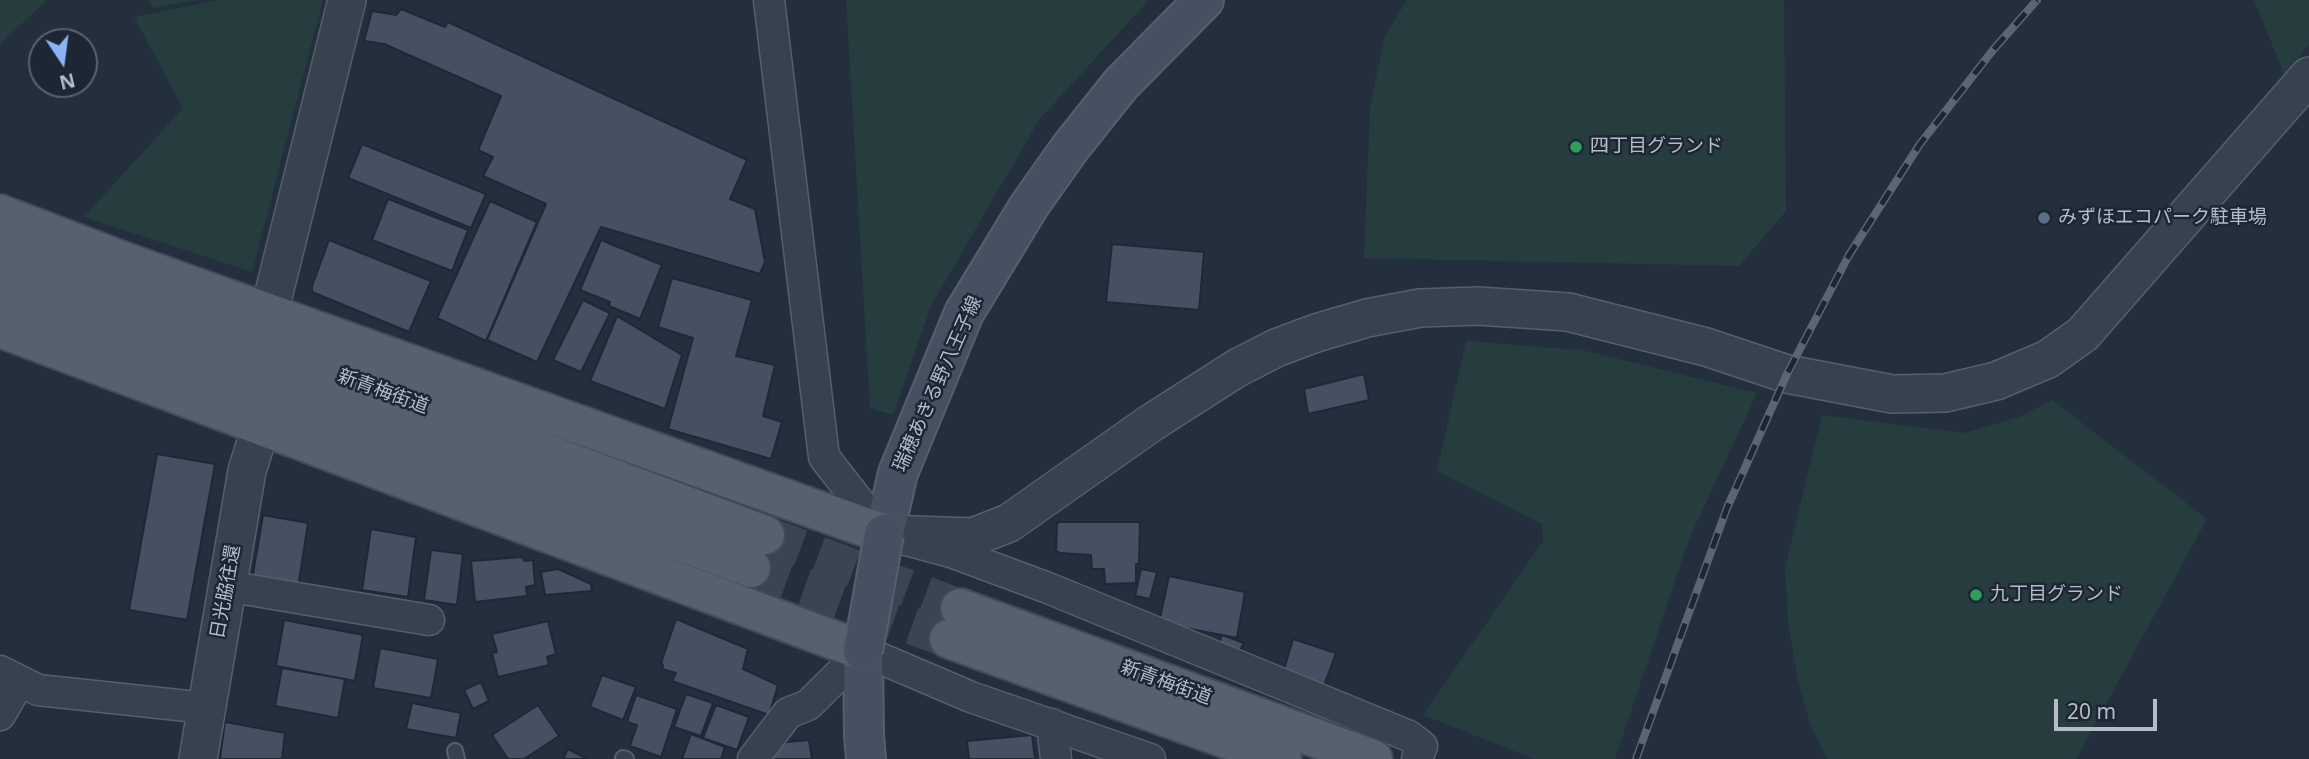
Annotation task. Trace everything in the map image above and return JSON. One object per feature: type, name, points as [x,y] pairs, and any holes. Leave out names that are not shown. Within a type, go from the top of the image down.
[{"type":"main road","name":"瑞穂あきる野八王子線","points":[[866,759],[863,735],[863,651],[884,534],[898,473],[964,313],[1029,206],[1070,148],[1121,84],[1204,0]]},
{"type":"main road","points":[[0,214],[884,534]]},
{"type":"main road","name":"新青梅街道","points":[[0,250],[758,551],[0,290]]},
{"type":"main road","points":[[0,328],[863,651]]},
{"type":"main road","name":"新青梅街道","points":[[1282,759],[954,623],[1373,759]]},
{"type":"street","points":[[269,313],[347,0]]},
{"type":"street","points":[[769,0],[824,457],[884,534],[951,552],[1048,588],[1409,736],[1420,752]]},
{"type":"street","points":[[884,534],[973,537],[1009,523],[1151,423],[1237,368],[1276,348],[1316,333],[1367,318],[1420,308],[1478,306],[1568,312],[1706,347],[1787,374],[1892,394],[1945,393],[1996,381],[2048,359],[2083,334],[2309,76]]},
{"type":"street","name":"日光脇往還","points":[[198,759],[247,471],[261,426]]},
{"type":"street","points":[[226,586],[429,620]]},
{"type":"street","points":[[753,759],[788,713],[808,705],[863,651],[971,697],[1150,759]]},
{"type":"street","points":[[0,715],[10,676],[38,690],[206,708]]},
{"type":"street","points":[[1052,724],[1056,759]]},
{"type":"green space","points":[[0,0],[47,0],[0,44]]},
{"type":"green space","points":[[147,0],[195,0],[154,8]]},
{"type":"green space","points":[[218,0],[323,0],[252,272],[84,217],[183,108],[134,17]]},
{"type":"green space","points":[[846,0],[1149,0],[1039,120],[931,306],[893,415],[870,408]]},
{"type":"green space","name":"四丁目グランド","points":[[1407,0],[1784,0],[1786,211],[1739,266],[1364,258],[1370,107],[1385,36]]},
{"type":"green space","points":[[2254,0],[2309,0],[2309,45],[2284,74]]},
{"type":"green space","points":[[1466,341],[1582,350],[1757,393],[1689,539],[1615,759],[1534,759],[1423,715],[1543,541],[1542,524],[1437,471]]},
{"type":"green space","name":"九丁目グランド","points":[[2052,400],[2207,519],[2076,759],[1827,759],[1810,724],[1798,681],[1788,622],[1785,567],[1822,415],[1964,433],[2019,417]]},
{"type":"building","points":[[401,9],[445,27],[448,22],[747,160],[730,199],[755,209],[765,262],[760,274],[601,227],[537,362],[487,340],[546,204],[483,176],[493,157],[478,150],[501,96],[384,44],[364,41],[372,11],[396,15]]},
{"type":"building","points":[[362,144],[486,194],[471,228],[348,178]]},
{"type":"building","points":[[388,199],[468,230],[452,271],[372,240]]},
{"type":"building","points":[[490,201],[537,222],[486,341],[437,318]]},
{"type":"building","points":[[329,240],[431,281],[409,332],[312,292]]},
{"type":"building","points":[[601,240],[662,265],[640,319],[609,306],[610,302],[580,290]]},
{"type":"building","points":[[1112,244],[1204,252],[1199,310],[1106,302]]},
{"type":"building","points":[[672,278],[752,300],[736,356],[775,365],[763,416],[782,422],[771,459],[668,429],[693,338],[658,327]]},
{"type":"building","points":[[583,300],[610,313],[581,372],[553,360]]},
{"type":"building","points":[[617,316],[682,355],[665,409],[590,381]]},
{"type":"building","points":[[1364,374],[1369,400],[1308,414],[1304,389]]},
{"type":"building","points":[[157,454],[215,464],[187,620],[129,610]]},
{"type":"building","points":[[263,515],[308,523],[298,588],[252,580]]},
{"type":"building","points":[[1059,522],[1140,522],[1136,583],[1105,584],[1104,569],[1092,569],[1091,555],[1056,551]]},
{"type":"building","points":[[371,529],[416,537],[408,597],[362,590]]},
{"type":"building","points":[[431,550],[463,554],[457,605],[424,600]]},
{"type":"building","points":[[523,557],[524,561],[533,560],[535,585],[526,587],[527,596],[475,602],[471,561]]},
{"type":"building","points":[[558,569],[591,584],[592,591],[545,595],[541,572]]},
{"type":"building","points":[[1141,569],[1157,572],[1150,599],[1135,596]]},
{"type":"building","points":[[1169,576],[1245,592],[1237,638],[1159,623]]},
{"type":"building","points":[[676,619],[748,649],[743,669],[778,685],[769,715],[672,681],[676,673],[662,669],[661,663]]},
{"type":"building","points":[[284,620],[363,635],[355,681],[276,666]]},
{"type":"building","points":[[548,621],[556,654],[547,657],[549,665],[498,677],[492,653],[497,652],[492,634]]},
{"type":"building","points":[[1222,635],[1244,643],[1237,656],[1217,649]]},
{"type":"building","points":[[1293,639],[1336,653],[1323,688],[1283,673]]},
{"type":"building","points":[[380,648],[438,659],[431,698],[373,688]]},
{"type":"building","points":[[282,668],[345,679],[338,718],[275,706]]},
{"type":"building","points":[[602,675],[636,687],[623,720],[590,707]]},
{"type":"building","points":[[481,682],[489,701],[473,709],[464,690]]},
{"type":"building","points":[[686,694],[713,703],[701,736],[674,727]]},
{"type":"building","points":[[636,695],[677,709],[661,757],[630,746],[637,725],[627,722]]},
{"type":"building","points":[[412,703],[461,713],[456,738],[406,729]]},
{"type":"building","points":[[538,705],[559,736],[524,759],[508,759],[492,735]]},
{"type":"building","points":[[716,705],[749,717],[737,750],[703,738]]},
{"type":"building","points":[[225,722],[285,733],[282,759],[220,759]]},
{"type":"building","points":[[691,734],[725,747],[721,759],[682,759]]},
{"type":"building","points":[[1032,735],[1035,759],[969,759],[967,741]]},
{"type":"building","points":[[809,740],[812,759],[764,759],[776,743]]},
{"type":"building","points":[[568,749],[587,759],[563,759]]},
{"type":"tunnel","points":[[765,535],[960,608]]},
{"type":"tunnel","points":[[751,568],[949,639]]},
{"type":"railway","points":[[1636,759],[1727,508],[1787,374],[1849,255],[1920,144],[1993,50],[2037,0]]},
{"type":"place","name":"四丁目グランド","points":[[1576,147]]},
{"type":"place","name":"みずほエコパーク駐車場","points":[[2044,218]]},
{"type":"place","name":"九丁目グランド","points":[[1976,595]]}]
